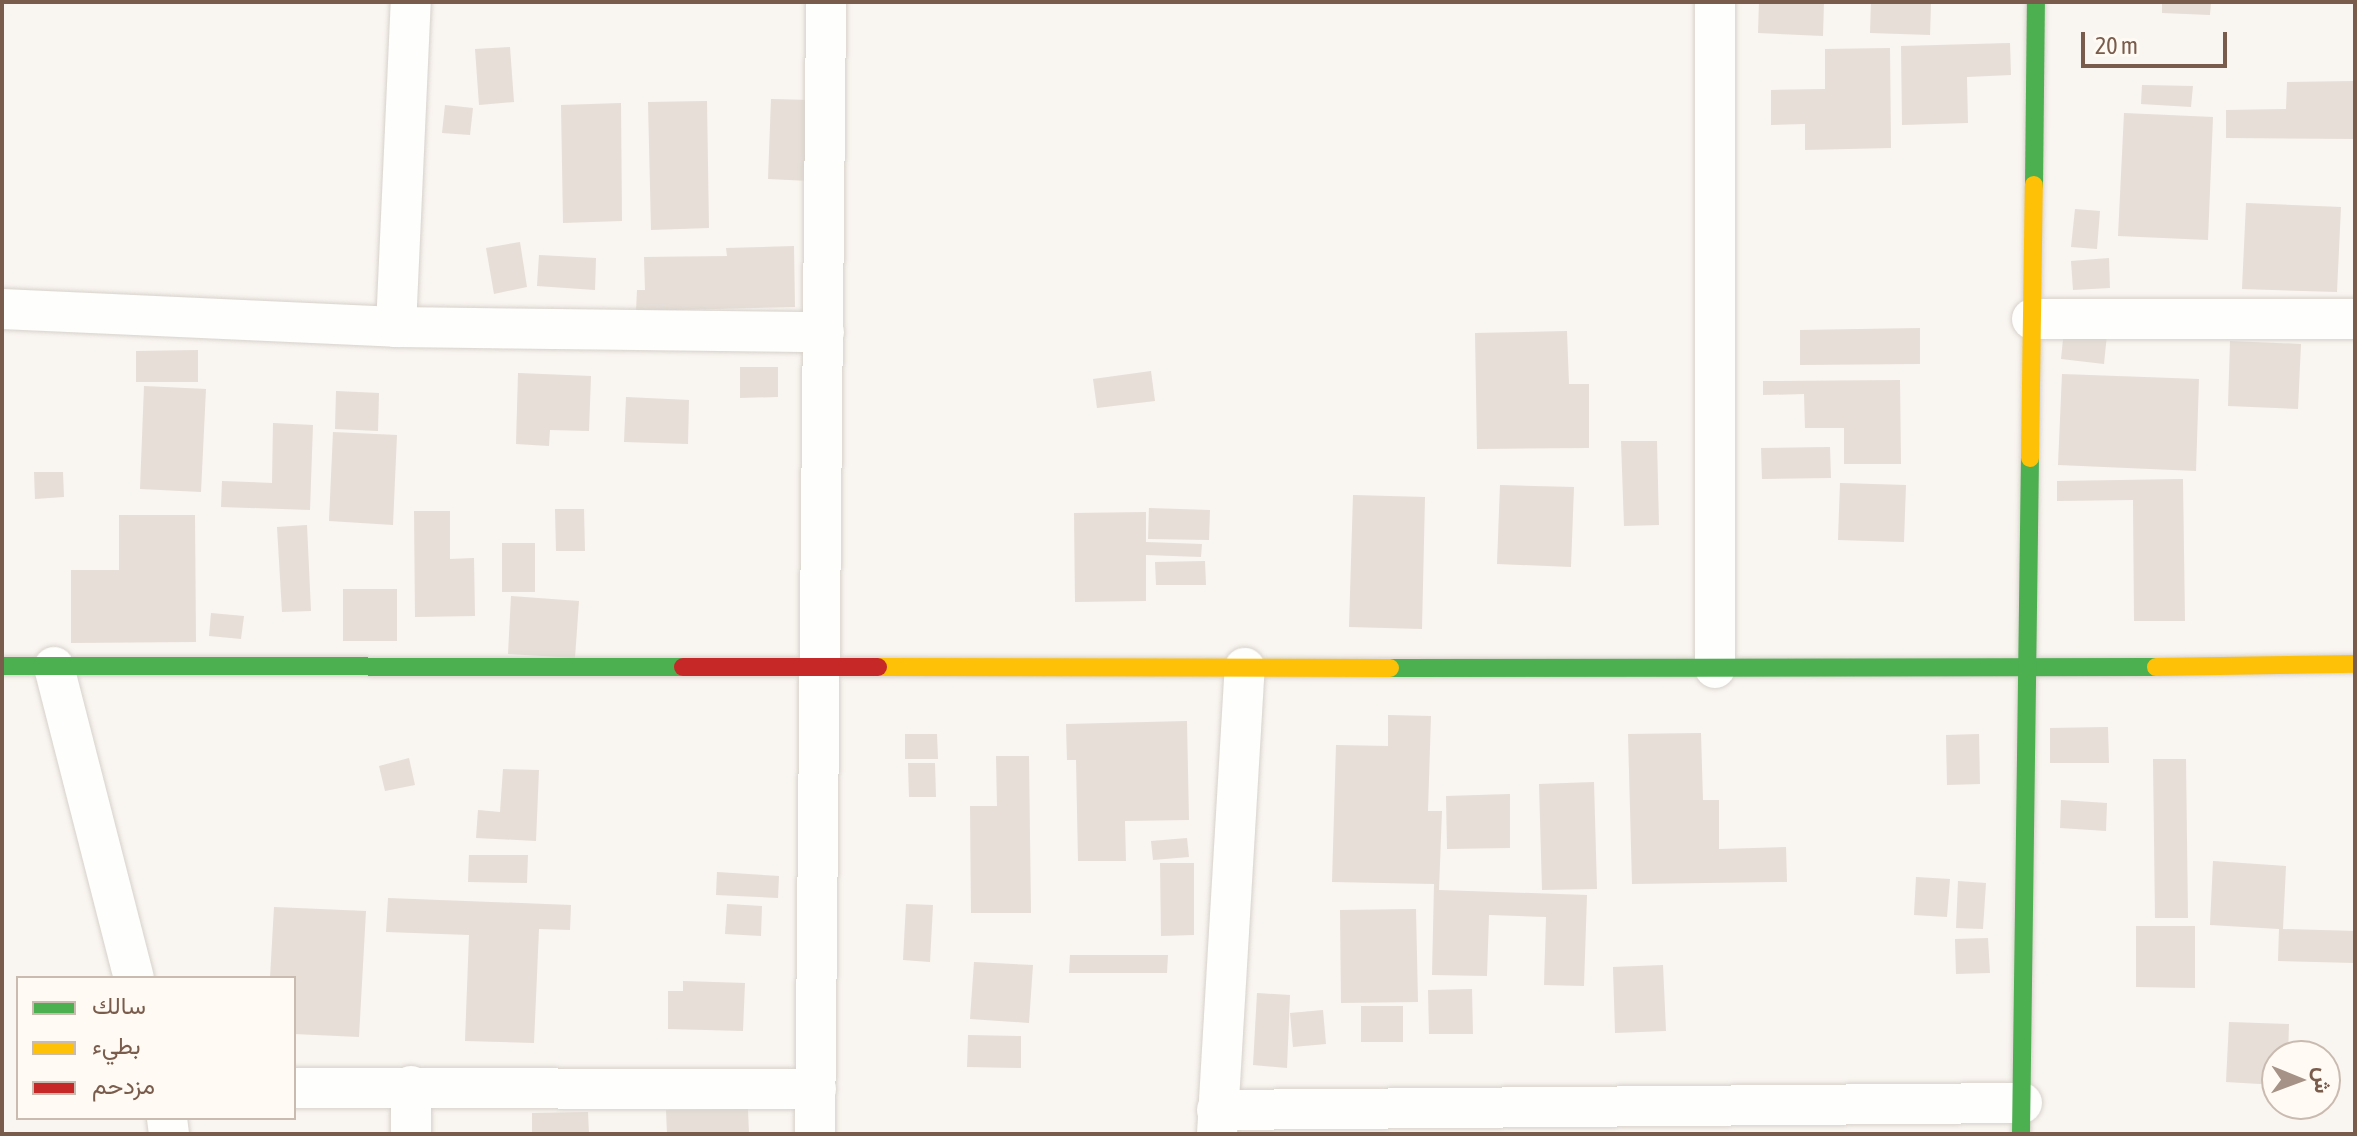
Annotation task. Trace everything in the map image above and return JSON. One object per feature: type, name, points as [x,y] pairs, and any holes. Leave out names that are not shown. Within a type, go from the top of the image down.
[{"type":"street","points":[[396,327],[411,2]]},
{"type":"street","points":[[815,1134],[826,2]]},
{"type":"street","points":[[1715,2],[1715,668]]},
{"type":"street","points":[[1245,668],[1217,1122],[2021,1118],[2036,2]]},
{"type":"street","points":[[2,309],[396,327],[824,332]]},
{"type":"street","points":[[2032,319],[2355,319]]},
{"type":"street","points":[[2,666],[2027,669],[2355,664]]},
{"type":"street","points":[[54,667],[133,976]]},
{"type":"street","points":[[411,1086],[411,1134]]},
{"type":"street","points":[[296,1088],[816,1089]]},
{"type":"building","points":[[1759,2],[1824,2],[1823,36],[1758,33]]},
{"type":"building","points":[[1871,2],[1931,3],[1930,35],[1870,33]]},
{"type":"building","points":[[2162,2],[2211,2],[2210,15],[2162,13]]},
{"type":"building","points":[[2010,43],[2011,75],[1967,77],[1968,123],[1902,125],[1901,46]]},
{"type":"building","points":[[510,47],[514,102],[479,105],[475,49]]},
{"type":"building","points":[[1890,48],[1891,148],[1805,150],[1805,124],[1771,125],[1771,90],[1825,89],[1825,49]]},
{"type":"building","points":[[2355,81],[2355,139],[2226,138],[2226,110],[2286,109],[2287,82]]},
{"type":"building","points":[[2142,85],[2193,86],[2191,107],[2141,104]]},
{"type":"building","points":[[771,99],[811,100],[809,181],[768,179]]},
{"type":"building","points":[[707,101],[709,228],[651,230],[648,102]]},
{"type":"building","points":[[621,103],[622,221],[563,223],[561,105]]},
{"type":"building","points":[[445,105],[473,108],[470,135],[442,133]]},
{"type":"building","points":[[2124,113],[2213,117],[2208,240],[2118,236]]},
{"type":"building","points":[[2246,203],[2341,207],[2337,292],[2242,289]]},
{"type":"building","points":[[2075,209],[2100,211],[2097,249],[2071,247]]},
{"type":"building","points":[[520,242],[527,287],[494,294],[486,248]]},
{"type":"building","points":[[794,246],[795,307],[636,311],[637,290],[645,290],[644,257],[727,256],[726,248]]},
{"type":"building","points":[[539,255],[596,258],[595,290],[537,286]]},
{"type":"building","points":[[2109,258],[2110,288],[2073,290],[2071,261]]},
{"type":"building","points":[[1920,328],[1920,364],[1800,365],[1800,330]]},
{"type":"building","points":[[2064,330],[2107,334],[2104,364],[2061,359]]},
{"type":"building","points":[[1567,331],[1569,384],[1589,384],[1589,448],[1477,449],[1475,333]]},
{"type":"building","points":[[2230,341],[2301,344],[2298,409],[2228,406]]},
{"type":"building","points":[[198,350],[198,382],[136,382],[136,351]]},
{"type":"building","points":[[740,367],[778,367],[778,397],[740,398]]},
{"type":"building","points":[[1151,371],[1155,401],[1097,408],[1093,379]]},
{"type":"building","points":[[518,373],[591,376],[589,431],[550,430],[549,446],[516,444]]},
{"type":"building","points":[[2062,374],[2199,379],[2196,471],[2058,465]]},
{"type":"building","points":[[1900,380],[1901,464],[1844,464],[1844,428],[1805,428],[1804,394],[1763,395],[1763,381]]},
{"type":"building","points":[[144,386],[206,389],[201,492],[140,489]]},
{"type":"building","points":[[336,391],[379,393],[378,431],[335,429]]},
{"type":"building","points":[[626,397],[689,400],[688,444],[624,442]]},
{"type":"building","points":[[273,423],[313,425],[310,510],[221,507],[222,481],[272,483]]},
{"type":"building","points":[[333,432],[397,435],[393,525],[329,521]]},
{"type":"building","points":[[1621,441],[1657,441],[1659,525],[1624,526]]},
{"type":"building","points":[[1830,447],[1831,478],[1762,479],[1761,448]]},
{"type":"building","points":[[34,472],[63,472],[64,497],[35,499]]},
{"type":"building","points":[[2183,479],[2185,621],[2134,621],[2133,500],[2057,501],[2057,481]]},
{"type":"building","points":[[1840,483],[1906,485],[1904,542],[1838,540]]},
{"type":"building","points":[[1500,485],[1574,487],[1571,567],[1497,564]]},
{"type":"building","points":[[1353,495],[1425,497],[1422,629],[1349,627]]},
{"type":"building","points":[[1149,508],[1210,510],[1209,540],[1148,539]]},
{"type":"building","points":[[555,509],[584,509],[585,551],[556,551]]},
{"type":"building","points":[[414,511],[450,511],[450,559],[474,558],[475,616],[415,617]]},
{"type":"building","points":[[1146,512],[1146,542],[1202,544],[1201,557],[1146,555],[1146,601],[1075,602],[1074,513]]},
{"type":"building","points":[[119,515],[195,515],[196,642],[71,643],[71,570],[119,570]]},
{"type":"building","points":[[307,525],[311,611],[282,612],[277,527]]},
{"type":"building","points":[[502,543],[535,543],[535,592],[502,592]]},
{"type":"building","points":[[1205,561],[1206,585],[1156,585],[1155,562]]},
{"type":"building","points":[[343,589],[397,589],[397,641],[343,641]]},
{"type":"building","points":[[511,596],[579,601],[575,658],[508,654]]},
{"type":"building","points":[[211,613],[244,616],[241,639],[209,636]]},
{"type":"building","points":[[1388,715],[1431,716],[1428,811],[1442,811],[1439,890],[1587,895],[1584,986],[1544,985],[1546,917],[1489,915],[1487,976],[1432,975],[1434,884],[1332,882],[1336,745],[1388,746]]},
{"type":"building","points":[[1187,721],[1189,820],[1125,821],[1126,861],[1078,861],[1076,760],[1067,760],[1066,724]]},
{"type":"building","points":[[2108,727],[2109,763],[2050,763],[2050,728]]},
{"type":"building","points":[[1701,733],[1703,800],[1719,800],[1719,849],[1786,847],[1787,882],[1632,884],[1628,734]]},
{"type":"building","points":[[905,734],[937,734],[938,759],[905,759]]},
{"type":"building","points":[[1979,734],[1980,784],[1947,785],[1946,735]]},
{"type":"building","points":[[996,756],[1029,756],[1031,913],[971,913],[970,806],[997,806]]},
{"type":"building","points":[[409,758],[415,785],[385,791],[379,766]]},
{"type":"building","points":[[2153,759],[2186,759],[2188,918],[2155,918]]},
{"type":"building","points":[[908,763],[935,763],[936,797],[909,797]]},
{"type":"building","points":[[503,769],[539,770],[536,841],[476,838],[478,810],[500,812]]},
{"type":"building","points":[[1594,782],[1597,889],[1542,890],[1539,784]]},
{"type":"building","points":[[1510,794],[1510,848],[1447,849],[1446,796]]},
{"type":"building","points":[[2061,800],[2107,803],[2106,831],[2060,828]]},
{"type":"building","points":[[1187,838],[1189,857],[1153,860],[1151,841]]},
{"type":"building","points":[[469,855],[528,855],[527,883],[468,882]]},
{"type":"building","points":[[2213,861],[2286,866],[2283,929],[2355,931],[2355,963],[2278,961],[2279,929],[2210,925]]},
{"type":"building","points":[[1160,863],[1194,863],[1194,935],[1161,936]]},
{"type":"building","points":[[717,872],[779,876],[778,898],[716,895]]},
{"type":"building","points":[[1916,877],[1950,879],[1947,917],[1914,915]]},
{"type":"building","points":[[1958,881],[1986,883],[1983,929],[1956,928]]},
{"type":"building","points":[[388,898],[571,905],[570,930],[539,929],[534,1043],[465,1041],[469,935],[386,932]]},
{"type":"building","points":[[727,904],[762,906],[761,936],[725,934]]},
{"type":"building","points":[[906,904],[933,905],[930,962],[903,960]]},
{"type":"building","points":[[274,907],[366,911],[359,1037],[296,1034],[296,976],[270,976]]},
{"type":"building","points":[[1416,909],[1418,1002],[1341,1003],[1340,910]]},
{"type":"building","points":[[2136,926],[2195,926],[2195,988],[2136,987]]},
{"type":"building","points":[[1988,938],[1990,973],[1956,974],[1955,939]]},
{"type":"building","points":[[1070,955],[1168,955],[1167,973],[1069,973]]},
{"type":"building","points":[[974,962],[1033,965],[1029,1023],[970,1019]]},
{"type":"building","points":[[1663,965],[1666,1031],[1615,1033],[1613,967]]},
{"type":"building","points":[[683,981],[745,983],[743,1031],[668,1029],[668,991],[683,991]]},
{"type":"building","points":[[1472,989],[1473,1034],[1429,1034],[1428,990]]},
{"type":"building","points":[[1257,993],[1290,995],[1287,1068],[1253,1065]]},
{"type":"building","points":[[1361,1006],[1403,1006],[1403,1042],[1361,1042]]},
{"type":"building","points":[[1323,1010],[1326,1044],[1293,1047],[1290,1013]]},
{"type":"building","points":[[2229,1022],[2289,1024],[2288,1040],[2261,1040],[2261,1084],[2226,1082]]},
{"type":"building","points":[[968,1035],[1021,1036],[1021,1068],[967,1067]]},
{"type":"building","points":[[748,1109],[749,1134],[667,1134],[666,1110]]},
{"type":"building","points":[[588,1112],[589,1134],[532,1134],[532,1113]]},
{"type":"traffic: fast","points":[[2034,185],[2036,2]]},
{"type":"traffic: fast","points":[[2021,1134],[2030,458]]},
{"type":"traffic: fast","points":[[2,666],[683,667]]},
{"type":"traffic: fast","points":[[1390,668],[2156,667]]},
{"type":"traffic: slow","points":[[2030,458],[2034,185]]},
{"type":"traffic: slow","points":[[2156,667],[2355,664]]},
{"type":"traffic: slow","points":[[878,667],[1390,668]]},
{"type":"traffic: jam","points":[[683,667],[878,667]]}]
